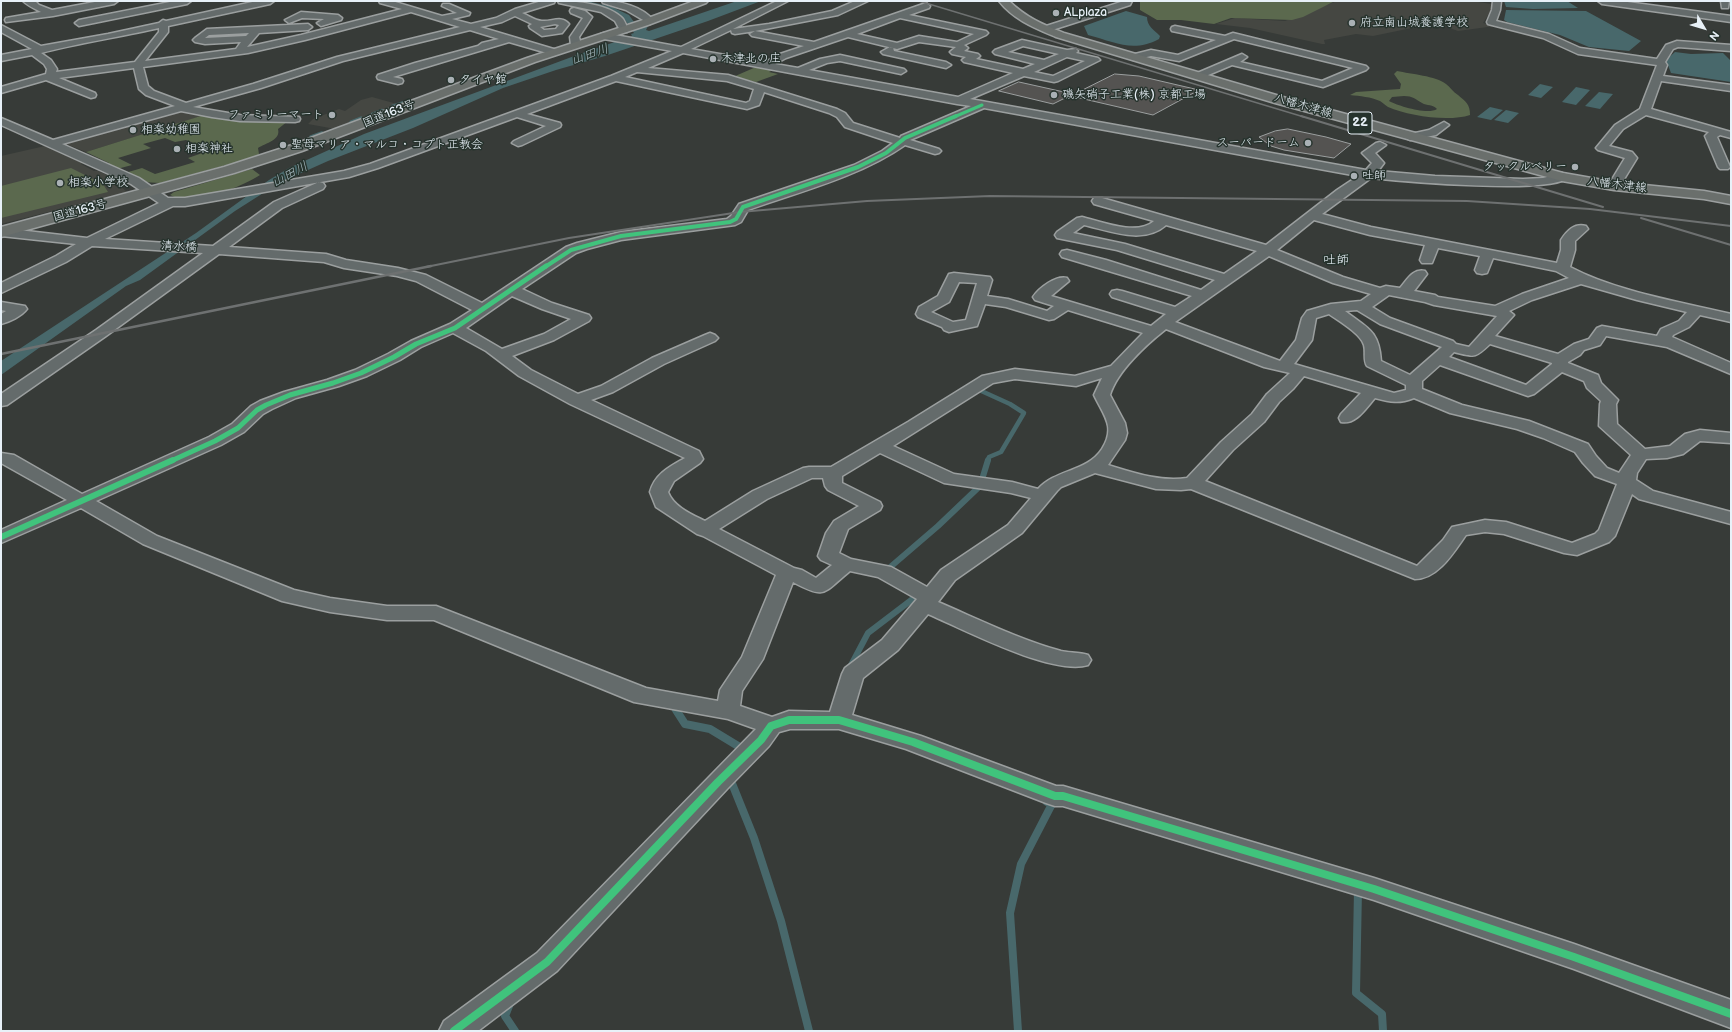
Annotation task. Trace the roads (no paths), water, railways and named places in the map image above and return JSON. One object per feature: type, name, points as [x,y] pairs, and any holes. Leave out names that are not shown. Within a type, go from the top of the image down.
[{"type":"main road","name":"国道163号","points":[[2,232],[229,170],[297,148],[554,52],[617,34],[703,1]]},
{"type":"main road","name":"八幡木津線","points":[[1004,1],[1018,15],[1046,30],[1198,76],[1410,137],[1562,177],[1614,186],[1704,195],[1731,200]]},
{"type":"street","points":[[27,1],[33,3],[36,7],[62,15],[79,23],[102,26]]},
{"type":"street","points":[[5,21],[62,15],[79,8],[114,1]]},
{"type":"street","points":[[81,41],[102,26],[147,9],[187,1]]},
{"type":"street","points":[[224,10],[209,4],[237,1]]},
{"type":"street","points":[[1,58],[81,41],[127,37],[174,20],[269,1]]},
{"type":"street","points":[[384,1],[409,10],[554,52]]},
{"type":"street","points":[[51,144],[185,108],[340,59],[473,28],[551,1]]},
{"type":"street","points":[[562,1],[604,10],[619,20],[617,34],[648,45],[1370,174],[1441,180],[1530,182],[1548,182],[1562,177]]},
{"type":"street","points":[[606,1],[623,5],[640,13],[647,22]]},
{"type":"street","points":[[1,289],[169,203],[184,202],[315,180],[345,174],[405,156],[635,70],[720,33],[784,1]]},
{"type":"street","points":[[720,33],[769,27],[835,13],[851,5],[864,1]]},
{"type":"street","points":[[1497,1],[1496,10],[1491,22],[1546,36],[1578,51],[1660,62]]},
{"type":"street","points":[[1602,1],[1731,19]]},
{"type":"street","points":[[1046,30],[1134,2]]},
{"type":"street","points":[[623,5],[636,3]]},
{"type":"street","points":[[420,20],[466,13],[446,6]]},
{"type":"street","points":[[765,66],[783,56],[926,6]]},
{"type":"street","points":[[79,8],[102,26],[127,37]]},
{"type":"street","points":[[147,9],[174,20]]},
{"type":"street","points":[[1,90],[48,77],[238,52],[346,27],[409,10]]},
{"type":"street","points":[[574,11],[582,13],[588,17],[575,36],[574,40],[576,45]]},
{"type":"street","points":[[1,13],[11,18],[5,21]]},
{"type":"street","points":[[515,13],[541,24]]},
{"type":"street","points":[[248,39],[198,40],[207,32],[296,29],[338,18],[301,15],[282,25],[280,29]]},
{"type":"street","points":[[898,15],[984,33],[958,45]]},
{"type":"street","points":[[163,23],[165,30],[146,51],[138,65],[143,87],[150,93],[185,108],[209,114],[239,117],[295,119]]},
{"type":"street","points":[[318,24],[346,27]]},
{"type":"street","points":[[1,28],[39,51]]},
{"type":"street","points":[[1176,29],[1226,39]]},
{"type":"street","points":[[238,52],[256,30]]},
{"type":"street","points":[[720,33],[767,35],[815,45]]},
{"type":"street","points":[[847,34],[897,46],[919,39],[958,45],[963,48],[955,52],[975,56],[968,60],[1054,79],[1095,60],[1022,43],[998,52],[1044,63]]},
{"type":"street","points":[[1134,57],[1151,53],[1179,58],[1233,36],[1363,68],[1323,84],[1230,62]]},
{"type":"street","points":[[143,41],[158,39]]},
{"type":"street","points":[[398,81],[382,77],[418,65],[481,48],[485,44],[509,39]]},
{"type":"street","points":[[1614,186],[1631,158],[1628,154],[1602,148],[1619,127],[1645,111],[1662,65],[1660,62],[1669,47],[1677,44],[1731,48]]},
{"type":"street","points":[[1198,76],[1217,70],[1230,62],[1271,45]]},
{"type":"street","points":[[897,46],[900,46],[886,52],[946,65]]},
{"type":"street","points":[[248,50],[261,56]]},
{"type":"street","points":[[39,51],[36,54],[51,65],[52,69],[48,77]]},
{"type":"street","points":[[957,101],[1069,53]]},
{"type":"street","points":[[361,54],[379,60]]},
{"type":"street","points":[[768,54],[783,56]]},
{"type":"street","points":[[1301,62],[1314,56]]},
{"type":"street","points":[[798,72],[815,63],[834,58],[845,58],[901,71]]},
{"type":"street","points":[[1276,73],[1289,67]]},
{"type":"street","points":[[854,82],[884,68]]},
{"type":"street","points":[[635,70],[728,78],[833,111],[841,115],[849,125],[935,151]]},
{"type":"street","points":[[48,77],[91,95]]},
{"type":"street","points":[[615,78],[747,106],[755,103],[760,87]]},
{"type":"street","points":[[1658,78],[1731,88]]},
{"type":"street","points":[[825,86],[842,80]]},
{"type":"street","points":[[13,86],[27,91]]},
{"type":"street","points":[[1,536],[221,438],[238,428],[257,410],[266,404],[290,394],[333,383],[361,373],[394,357],[416,344],[450,329],[456,328],[559,258],[582,246],[621,236],[730,222],[736,219],[743,207],[858,167],[886,153],[905,138],[982,105]]},
{"type":"street","points":[[1645,111],[1731,135]]},
{"type":"street","points":[[517,114],[556,125],[518,143]]},
{"type":"street","points":[[1,122],[135,181],[169,203]]},
{"type":"street","points":[[1410,137],[1432,133],[1444,125]]},
{"type":"street","points":[[1718,132],[1711,136],[1724,167]]},
{"type":"street","points":[[839,720],[853,674],[890,645],[926,600],[952,571],[1015,529],[1055,483],[1103,462],[1116,440],[1118,433],[1116,423],[1102,395],[1102,390],[1116,370],[1159,327],[1313,216],[1341,192],[1370,174],[1378,163],[1368,153],[1380,146]]},
{"type":"street","points":[[1,401],[101,333],[210,249],[278,205],[345,174]]},
{"type":"street","points":[[1098,201],[1162,221],[1267,250],[1338,280],[1383,293]]},
{"type":"street","points":[[1313,216],[1370,231],[1560,268],[1581,278],[1628,293],[1731,318]]},
{"type":"street","points":[[1162,221],[1153,229],[1135,233],[1082,221],[1062,235],[1120,247],[1226,279]]},
{"type":"street","points":[[1560,268],[1563,267],[1568,250],[1568,240],[1577,230],[1581,229]]},
{"type":"street","name":"清水橋","points":[[2,232],[91,242],[326,258],[344,264],[398,272],[421,278],[483,310]]},
{"type":"street","points":[[1427,260],[1433,243]]},
{"type":"street","points":[[1482,270],[1488,253]]},
{"type":"street","points":[[1073,258],[1101,263],[1204,295]]},
{"type":"street","points":[[1404,293],[1420,274]]},
{"type":"street","points":[[1497,311],[1527,297],[1581,278]]},
{"type":"street","points":[[1062,281],[1040,297],[1066,305],[1159,327],[1270,364],[1301,370],[1393,398],[1400,398],[1414,387]]},
{"type":"street","points":[[501,355],[549,337],[584,318],[547,306],[512,290]]},
{"type":"street","points":[[1284,366],[1304,340],[1309,318],[1316,312],[1331,308],[1361,306],[1368,304],[1386,290],[1430,298],[1434,301],[1497,311],[1507,315],[1487,335],[1487,338],[1472,352],[1451,347],[1448,344],[1385,321],[1361,306]]},
{"type":"street","points":[[1117,294],[1178,313]]},
{"type":"street","points":[[979,299],[1008,303],[1049,316],[1066,305]]},
{"type":"street","points":[[1,306],[20,309],[1,320]]},
{"type":"street","points":[[1331,308],[1368,336],[1372,346],[1372,363],[1456,410],[1532,428],[1566,441],[1582,448],[1589,460],[1601,472],[1627,482],[1646,495],[1731,518]]},
{"type":"street","points":[[1668,343],[1664,337],[1666,332],[1684,324],[1697,310]]},
{"type":"street","points":[[456,328],[491,348],[525,373],[576,400],[692,455],[694,459],[692,461],[667,476],[663,481],[659,492],[663,503],[704,530],[787,573],[795,575],[818,587],[846,564]]},
{"type":"street","points":[[1438,359],[1528,391],[1579,347],[1595,342],[1602,331],[1668,343],[1731,369]]},
{"type":"street","points":[[576,400],[607,389],[658,361],[710,338]]},
{"type":"street","points":[[1487,338],[1560,363],[1592,378],[1593,385],[1610,400],[1608,404],[1608,426],[1641,454],[1675,450],[1681,448],[1692,437],[1707,435],[1731,438]]},
{"type":"street","points":[[1414,387],[1414,380],[1451,347]]},
{"type":"street","points":[[704,530],[760,495],[809,472],[834,473],[914,426],[988,379],[1015,374],[1076,381],[1103,372],[1116,370]]},
{"type":"street","points":[[1192,483],[1227,446],[1258,418],[1273,398],[1287,386],[1301,370]]},
{"type":"street","points":[[1347,418],[1371,392]]},
{"type":"street","points":[[879,446],[950,479],[1012,488],[1043,496]]},
{"type":"street","points":[[1094,467],[1139,479],[1173,485],[1192,483],[1415,573],[1421,573],[1445,550],[1459,532],[1467,529],[1485,526],[1506,528],[1577,550],[1602,538],[1608,532],[1627,482],[1628,472],[1641,454]]},
{"type":"street","points":[[1,458],[8,459],[150,540],[289,596],[330,605],[387,613],[436,613],[642,696],[728,711],[750,717],[771,726]]},
{"type":"street","points":[[834,473],[832,480],[834,486],[873,506],[841,525],[836,533],[828,556],[846,564],[884,572],[926,600],[1018,645],[1062,659],[1080,660]]},
{"type":"street","points":[[728,711],[731,690],[752,659],[787,573]]},
{"type":"street","points":[[454,1031],[547,962],[718,782],[761,740],[771,726],[789,720],[839,720],[913,742],[1055,796],[1063,796],[1374,889],[1574,957],[1731,1014]]},
{"type":"water","name":"山田川","points":[[577,1],[587,1],[612,7],[629,15],[634,22],[648,26],[646,30],[649,31],[737,1],[761,1],[708,21],[605,56],[556,70],[503,88],[413,128],[328,161],[279,183],[235,211],[140,280],[126,286],[1,375],[1,361],[196,233],[269,180],[289,168],[364,134],[632,36],[631,34],[634,33],[623,18],[610,9],[595,4]]},
{"type":"water","points":[[1504,1],[1567,1],[1578,8],[1533,9],[1506,7]]},
{"type":"water","points":[[1506,10],[1586,11],[1641,41],[1629,51],[1589,47],[1560,35],[1507,22],[1504,20]]},
{"type":"water","points":[[1126,11],[1147,17],[1147,20],[1153,30],[1160,36],[1159,39],[1150,43],[1132,46],[1115,43],[1088,35],[1084,26]]},
{"type":"water","points":[[1675,52],[1691,54],[1723,53],[1731,61],[1731,82],[1671,73],[1666,60]]},
{"type":"water","points":[[1540,84],[1553,87],[1541,98],[1528,95]]},
{"type":"water","points":[[1576,87],[1590,90],[1576,105],[1562,102]]},
{"type":"water","points":[[1599,92],[1613,94],[1600,109],[1585,106]]},
{"type":"water","points":[[1490,107],[1503,110],[1491,120],[1477,117]]},
{"type":"water","points":[[1506,110],[1519,113],[1508,123],[1494,120]]},
{"type":"waterway","points":[[392,106],[404,102]]},
{"type":"waterway","points":[[372,114],[382,110]]},
{"type":"waterway","points":[[351,122],[361,118]]},
{"type":"waterway","points":[[311,137],[322,133]]},
{"type":"waterway","points":[[977,389],[1010,404],[1024,413],[1001,452],[989,457],[988,461]]},
{"type":"waterway","points":[[888,569],[938,526],[980,486],[988,460]]},
{"type":"waterway","points":[[849,669],[868,633],[914,598]]},
{"type":"waterway","points":[[675,707],[677,711]]},
{"type":"waterway","points":[[676,710],[685,724],[710,729],[743,749],[742,750]]},
{"type":"waterway","points":[[729,783],[731,781],[754,838],[781,921],[809,1031]]},
{"type":"waterway","points":[[1018,1031],[1010,913],[1021,864],[1052,804],[1047,802]]},
{"type":"waterway","points":[[1358,890],[1356,993],[1382,1014],[1383,1031]]},
{"type":"waterway","points":[[511,1001],[505,1016],[515,1031]]},
{"type":"railway","points":[[919,1],[1304,117]]},
{"type":"railway","points":[[1301,116],[1603,207]]},
{"type":"railway","points":[[426,267],[569,238],[740,212],[867,201],[990,196],[1467,201],[1590,209],[1731,226]]},
{"type":"railway","points":[[1641,218],[1731,245]]},
{"type":"railway","points":[[1,354],[431,266]]},
{"type":"place","name":"ALplaza","points":[[1056,13]]},
{"type":"place","name":"府立南山城養護学校","points":[[1352,23]]},
{"type":"place","name":"木津北の庄","points":[[713,59]]},
{"type":"place","name":"タイヤ館","points":[[451,80]]},
{"type":"place","name":"磯矢硝子工業(株) 京都工場","points":[[1054,95]]},
{"type":"place","name":"ファミリーマート","points":[[332,115]]},
{"type":"place","name":"相楽幼稚園","points":[[133,130]]},
{"type":"place","name":"スーパードーム","points":[[1308,143]]},
{"type":"place","name":"聖母マリア・マルコ・コプト正教会","points":[[283,145]]},
{"type":"place","name":"相楽神社","points":[[177,149]]},
{"type":"place","name":"タックルベリー","points":[[1575,167]]},
{"type":"place","name":"吐師","points":[[1354,176]]},
{"type":"place","name":"相楽小学校","points":[[60,183]]},
{"type":"district","name":"吐師","points":[[1336,261]]}]
